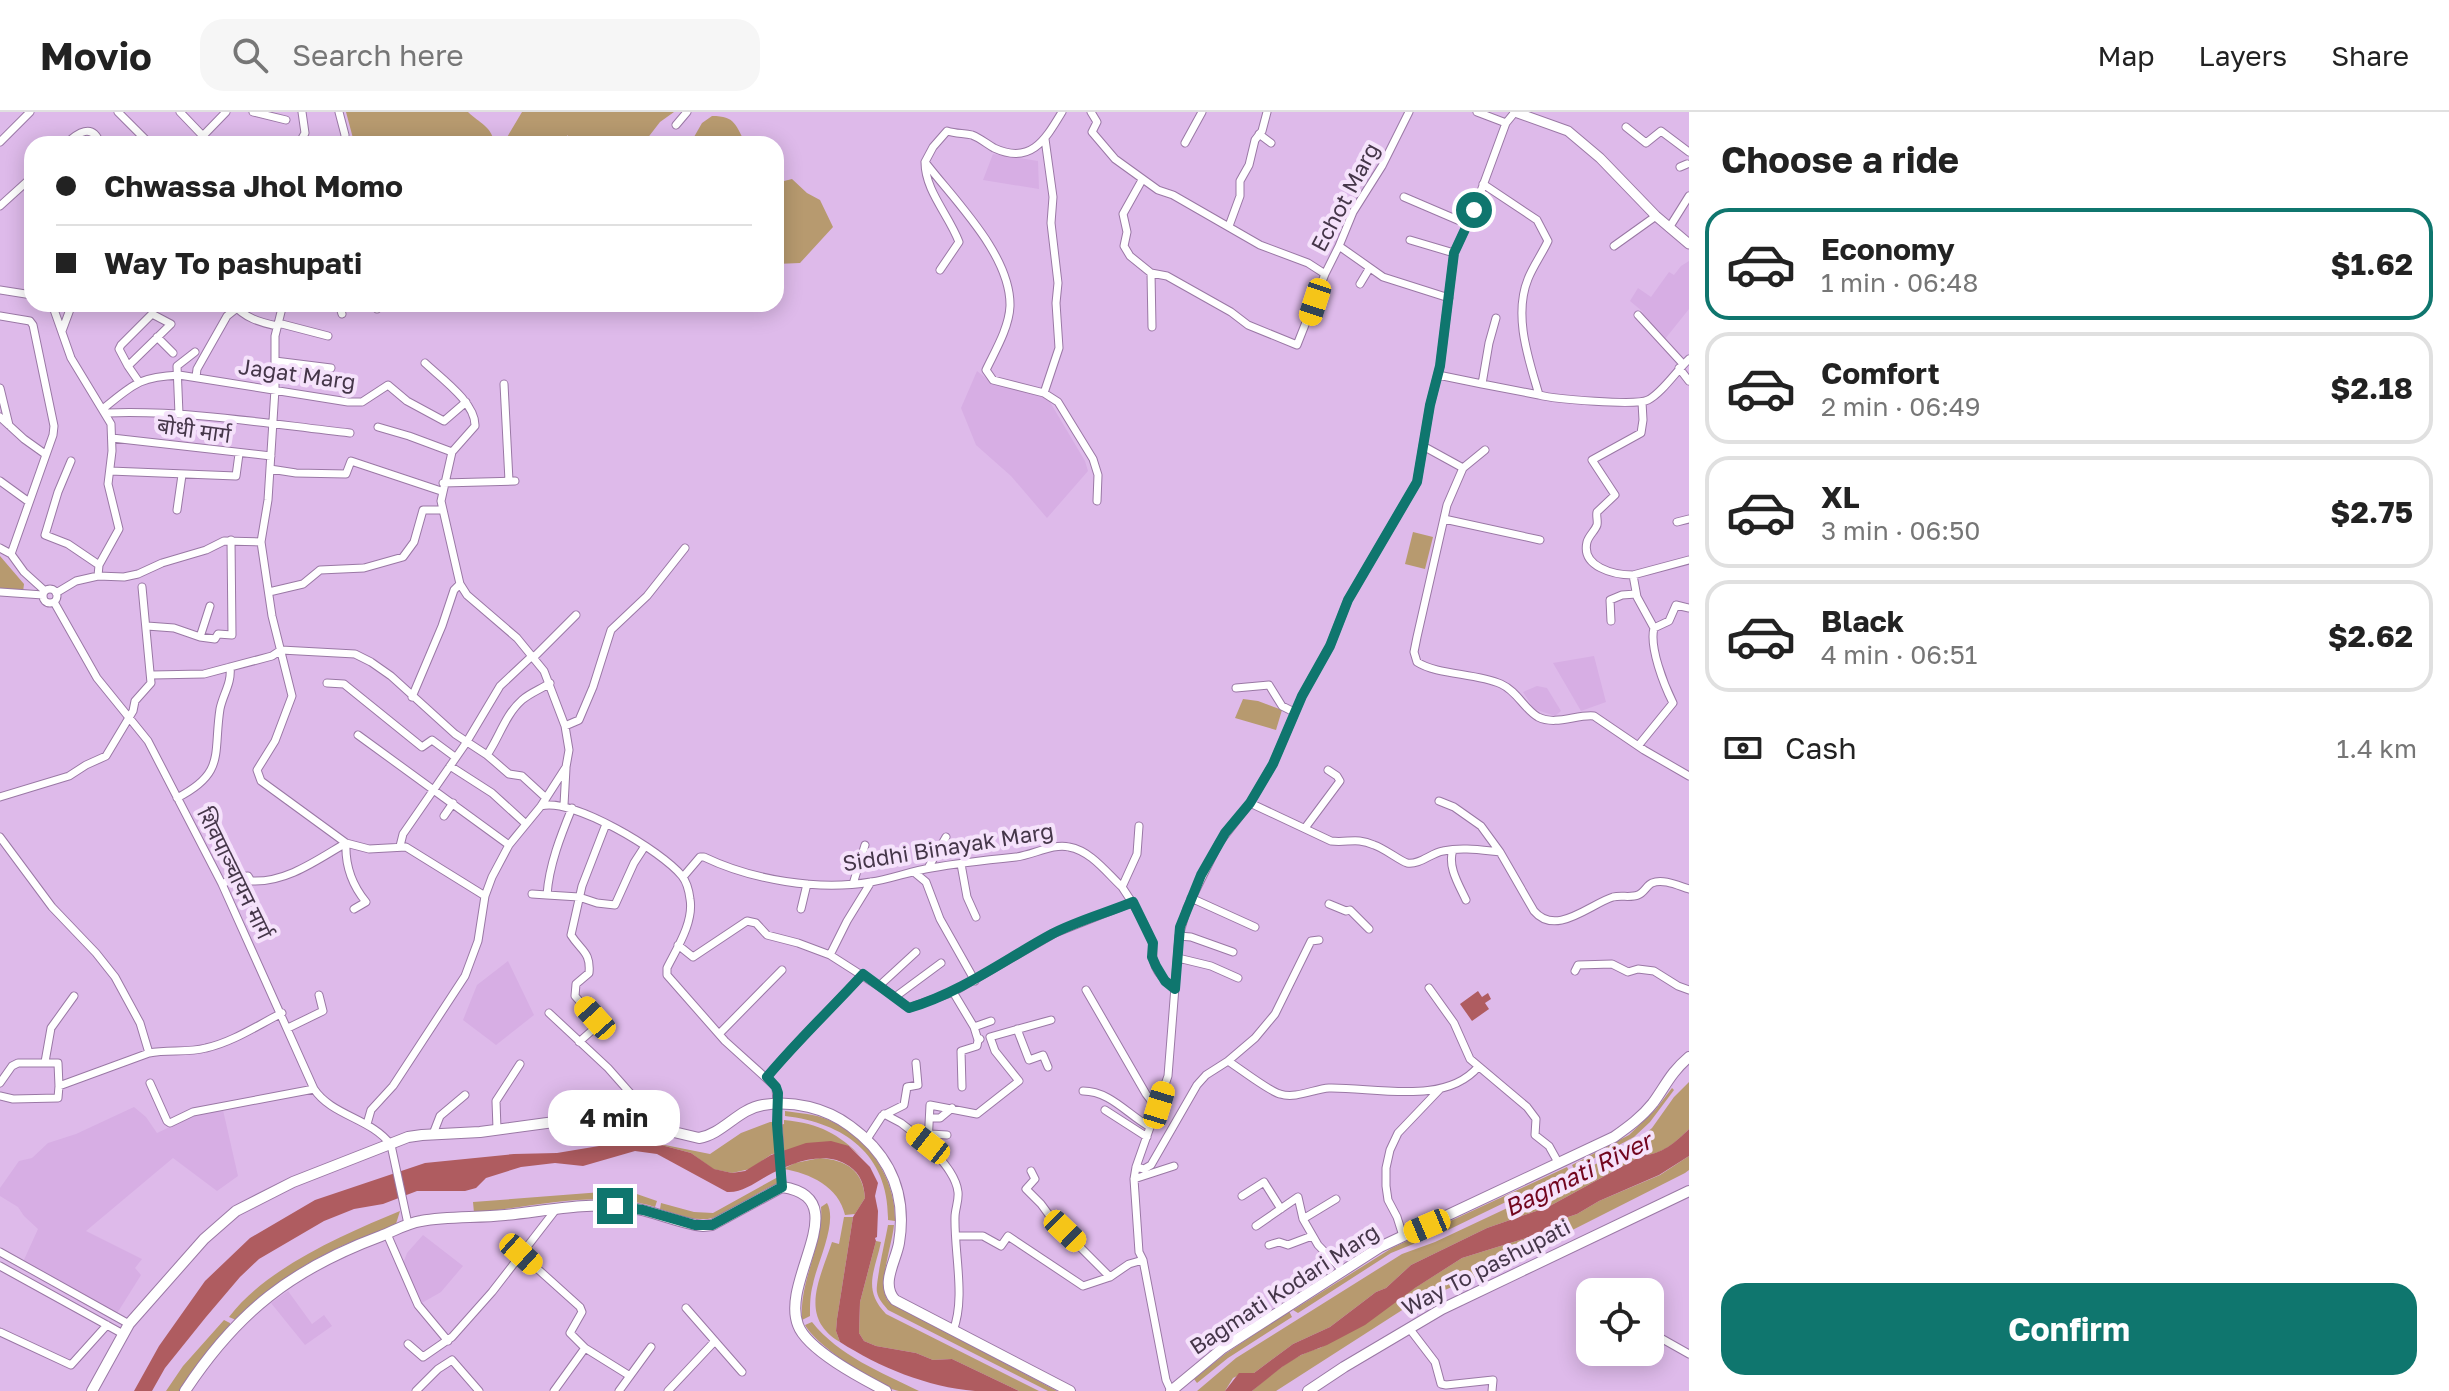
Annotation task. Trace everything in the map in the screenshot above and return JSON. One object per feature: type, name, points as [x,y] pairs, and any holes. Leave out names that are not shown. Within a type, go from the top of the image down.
[{"type":"main road","name":"Bagmati Kodari Marg","points":[[1171,1391],[1223,1348],[1380,1247],[1614,1137],[1654,1102],[1666,1081],[1689,1057]]},
{"type":"main road","points":[[92,1391],[126,1329],[186,1258],[236,1211],[293,1182],[408,1137],[591,1117],[619,1119],[699,1138],[711,1135],[746,1110],[778,1104],[829,1113],[867,1139],[890,1169],[899,1191],[899,1244],[888,1280],[891,1295],[903,1305],[1070,1391]]},
{"type":"main road","points":[[185,1391],[235,1326],[278,1287],[334,1255],[408,1224],[557,1208],[627,1207],[703,1226],[712,1225],[782,1187],[802,1194],[816,1207],[817,1214],[814,1234],[799,1279],[798,1326],[814,1345],[835,1362],[886,1391]]},
{"type":"main road","name":"Way To pashupati","points":[[1308,1391],[1409,1328],[1534,1264],[1689,1191]]},
{"type":"street","points":[[0,142],[30,112]]},
{"type":"street","points":[[118,112],[142,136]]},
{"type":"street","points":[[180,112],[203,136],[226,112]]},
{"type":"street","points":[[253,112],[286,120]]},
{"type":"street","points":[[302,112],[303,136]]},
{"type":"street","points":[[339,112],[345,136]]},
{"type":"street","points":[[676,125],[687,112]]},
{"type":"street","points":[[940,270],[959,242],[925,173],[925,162],[933,147],[947,131],[973,135],[1002,151],[1029,152],[1045,139],[1062,112]]},
{"type":"street","points":[[1091,112],[1097,122],[1092,132],[1095,137],[1115,159],[1142,180],[1260,245],[1308,263],[1325,274]]},
{"type":"street","points":[[1185,143],[1202,112]]},
{"type":"street","points":[[1229,226],[1240,196],[1240,181],[1249,165],[1251,151],[1262,131],[1267,112]]},
{"type":"street","name":"Echot Marg","points":[[1151,273],[1167,276],[1248,325],[1297,345],[1353,212],[1382,166],[1409,112]]},
{"type":"street","points":[[1477,112],[1506,123]]},
{"type":"street","points":[[1171,1391],[1166,1380],[1139,1252],[1134,1179],[1168,1076],[1179,936],[1191,898],[1225,833],[1250,803],[1273,764],[1294,712],[1330,646],[1348,600],[1417,482],[1438,375],[1454,253],[1506,123],[1515,112],[1568,131],[1689,244]]},
{"type":"street","points":[[1626,127],[1646,143],[1661,131],[1689,152]]},
{"type":"street","points":[[74,136],[83,131],[96,136]]},
{"type":"street","points":[[1259,134],[1271,143]]},
{"type":"street","points":[[1044,393],[1059,348],[1058,283],[1051,223],[1053,197],[1045,139]]},
{"type":"street","points":[[925,162],[969,216],[1005,279],[1010,305],[986,370],[993,380],[1044,393],[1058,402],[1093,459],[1098,475],[1097,501]]},
{"type":"street","points":[[1142,180],[1124,210],[1127,232],[1124,246],[1130,256],[1151,273],[1152,327]]},
{"type":"street","points":[[0,206],[24,184]]},
{"type":"street","points":[[1483,184],[1537,220],[1548,241],[1526,282],[1522,310],[1527,356],[1539,395]]},
{"type":"street","points":[[1669,228],[1689,196]]},
{"type":"street","points":[[1404,197],[1467,224]]},
{"type":"street","points":[[1614,246],[1656,216]]},
{"type":"street","points":[[1410,240],[1454,253]]},
{"type":"street","points":[[1339,246],[1383,277],[1449,298]]},
{"type":"street","points":[[1360,284],[1369,269]]},
{"type":"street","points":[[0,290],[24,294]]},
{"type":"street","points":[[55,312],[78,371],[111,424],[109,491],[119,529],[99,565],[98,576]]},
{"type":"street","points":[[62,331],[69,312]]},
{"type":"street","name":"Jagat Marg","points":[[196,377],[197,369],[230,312]]},
{"type":"street","points":[[242,312],[252,320],[328,336]]},
{"type":"street","points":[[281,312],[277,324],[268,500],[261,542],[275,631],[291,690],[291,701],[275,741],[257,772],[261,781],[346,843],[369,849],[400,846],[412,850],[485,896]]},
{"type":"street","points":[[128,366],[171,324],[152,314],[121,345],[122,356],[128,366],[139,382]]},
{"type":"street","points":[[1638,315],[1684,364],[1689,381]]},
{"type":"street","points":[[0,316],[30,321],[33,325],[53,418],[53,435],[11,554]]},
{"type":"street","points":[[1482,384],[1496,318]]},
{"type":"street","points":[[157,337],[173,353]]},
{"type":"street","points":[[179,414],[177,366],[195,352]]},
{"type":"street","points":[[275,361],[331,368]]},
{"type":"street","points":[[425,363],[473,411],[475,426],[452,452],[442,487],[443,510],[460,584],[467,595],[504,626],[550,683],[569,742],[566,767],[568,806],[548,880],[547,895]]},
{"type":"street","points":[[1438,375],[1552,399],[1642,402],[1651,398],[1684,364]]},
{"type":"street","name":"Jagat Marg","points":[[105,410],[139,382],[153,377],[179,375],[318,398],[362,402],[388,385],[407,401],[444,421],[466,402]]},
{"type":"street","points":[[270,469],[346,474],[351,461],[442,487],[512,481],[504,384]]},
{"type":"street","points":[[0,388],[10,428]]},
{"type":"street","points":[[1642,402],[1641,433],[1592,460],[1615,495],[1597,512],[1597,525],[1588,538],[1586,551],[1591,561],[1615,574],[1633,575],[1689,560]]},
{"type":"street","points":[[105,410],[179,414],[350,433]]},
{"type":"street","points":[[0,417],[45,454]]},
{"type":"street","points":[[378,427],[452,452]]},
{"type":"street","name":"बोधी मार्ग","points":[[112,438],[271,456]]},
{"type":"street","points":[[1423,446],[1463,468]]},
{"type":"street","points":[[1485,450],[1463,468],[1451,491],[1414,652],[1417,662],[1505,686],[1538,717],[1566,720],[1594,716],[1689,776]]},
{"type":"street","points":[[110,471],[236,476],[239,454]]},
{"type":"street","points":[[71,461],[45,535],[68,544],[99,565]]},
{"type":"street","points":[[177,510],[182,475]]},
{"type":"street","points":[[0,481],[29,502]]},
{"type":"street","points":[[269,592],[303,584],[320,570],[364,568],[398,560],[408,553],[423,510],[443,510]]},
{"type":"street","points":[[1444,519],[1540,540]]},
{"type":"street","points":[[1677,522],[1689,519]]},
{"type":"street","points":[[147,626],[174,628],[215,639],[218,634],[232,635],[231,540]]},
{"type":"street","points":[[56,593],[76,581],[98,576],[113,578],[138,574],[224,541],[261,542]]},
{"type":"street","points":[[0,548],[11,554],[44,593],[47,603],[54,602],[56,593]]},
{"type":"street","points":[[565,726],[579,720],[611,630],[647,596],[685,548]]},
{"type":"street","points":[[1633,575],[1640,605],[1654,628],[1653,643],[1673,703],[1638,746]]},
{"type":"street","points":[[412,697],[454,590],[460,584]]},
{"type":"street","points":[[0,797],[69,776],[106,756],[129,719],[135,701],[151,683],[153,643],[147,626],[142,587]]},
{"type":"street","points":[[0,592],[44,593],[51,589],[56,593]]},
{"type":"street","points":[[1611,621],[1610,600],[1636,594]]},
{"type":"street","name":"शिवपाञ्चायन मार्ग","points":[[54,602],[97,678],[142,731],[222,884],[314,1089],[326,1103],[367,1124],[391,1145]]},
{"type":"street","points":[[1654,628],[1669,621],[1676,605],[1689,608]]},
{"type":"street","points":[[200,637],[207,610]]},
{"type":"street","points":[[400,846],[403,834],[466,743],[500,686],[576,615]]},
{"type":"street","points":[[152,675],[204,674],[272,656],[281,650],[355,654],[391,676],[466,743],[487,755],[509,774],[522,776],[547,804],[568,806],[645,846],[683,877],[691,900],[690,913],[667,968],[667,975],[725,1041],[776,1087],[782,1187]]},
{"type":"street","points":[[177,798],[188,792],[214,767],[220,710],[231,679],[230,667]]},
{"type":"street","points":[[327,683],[344,684],[422,747],[432,740],[455,757]]},
{"type":"street","points":[[487,755],[496,736],[522,700],[550,683]]},
{"type":"street","points":[[1236,688],[1269,685],[1282,706],[1294,712]]},
{"type":"street","points":[[358,735],[509,845]]},
{"type":"street","points":[[450,766],[492,793],[526,824]]},
{"type":"street","points":[[367,1124],[371,1110],[393,1086],[465,976],[478,941],[485,896],[492,877],[509,845],[544,802],[566,767]]},
{"type":"street","points":[[1305,828],[1340,781],[1328,770]]},
{"type":"street","points":[[1439,801],[1454,807],[1481,826],[1541,918],[1551,921],[1582,913],[1615,896],[1637,896],[1652,883],[1665,882],[1689,889]]},
{"type":"street","points":[[444,816],[453,803]]},
{"type":"street","points":[[1250,803],[1331,841],[1357,839],[1372,843],[1404,862],[1410,863],[1442,851],[1467,848],[1500,852]]},
{"type":"street","points":[[579,1042],[598,1022],[575,996],[576,984],[589,973],[590,963],[588,955],[571,935],[579,897],[606,824]]},
{"type":"street","points":[[1122,887],[1137,854],[1139,826]]},
{"type":"street","points":[[0,837],[52,907],[115,977],[140,1023],[149,1053]]},
{"type":"street","points":[[928,868],[946,837]]},
{"type":"street","points":[[222,884],[237,877],[248,876],[251,881],[259,881],[287,876],[346,843]]},
{"type":"street","points":[[346,843],[345,857],[354,887],[366,902],[354,909]]},
{"type":"street","points":[[853,884],[865,845]]},
{"type":"street","points":[[532,894],[579,897],[615,905],[645,846]]},
{"type":"street","name":"Siddhi Binayak Marg","points":[[683,877],[700,857],[704,857],[745,873],[807,884],[853,884],[928,868],[1025,856],[1069,846],[1086,853],[1122,887],[1153,943],[1152,957],[1156,966],[1165,981],[1175,989]]},
{"type":"street","points":[[1453,850],[1450,859],[1466,900]]},
{"type":"street","points":[[961,864],[967,897],[976,917]]},
{"type":"street","points":[[914,872],[926,882],[940,919],[975,981]]},
{"type":"street","points":[[830,955],[871,882]]},
{"type":"street","points":[[801,909],[807,884]]},
{"type":"street","points":[[1191,898],[1255,927]]},
{"type":"street","points":[[678,945],[693,957],[751,921],[767,935],[830,955],[863,974],[909,1008],[975,981],[1055,933],[1133,902]]},
{"type":"street","points":[[1329,904],[1350,910],[1369,929]]},
{"type":"street","points":[[1179,936],[1191,937],[1233,952]]},
{"type":"street","points":[[1136,1167],[1144,1169],[1151,1165],[1197,1085],[1206,1075],[1228,1061],[1265,1027],[1289,988],[1311,941],[1319,940]]},
{"type":"street","points":[[879,986],[916,952]]},
{"type":"street","points":[[1178,958],[1211,966],[1238,978]]},
{"type":"street","points":[[895,997],[941,963]]},
{"type":"street","points":[[1575,971],[1578,965],[1612,964],[1628,972],[1638,969],[1654,971],[1689,990]]},
{"type":"street","points":[[720,1033],[782,970]]},
{"type":"street","points":[[767,1077],[790,1048],[863,974]]},
{"type":"street","points":[[1429,988],[1454,1023],[1470,1059],[1527,1107],[1536,1119],[1535,1135],[1549,1146],[1559,1164]]},
{"type":"street","points":[[1086,990],[1146,1094],[1159,1105]]},
{"type":"street","points":[[953,992],[974,1027],[978,1040],[977,1046],[961,1051],[962,1087]]},
{"type":"street","points":[[288,1028],[323,1011],[319,995]]},
{"type":"street","points":[[45,1062],[51,1028],[74,996]]},
{"type":"street","points":[[59,1086],[149,1053],[208,1048],[282,1013]]},
{"type":"street","points":[[549,1013],[631,1094],[619,1119]]},
{"type":"street","points":[[978,1040],[1051,1020]]},
{"type":"street","points":[[974,1027],[991,1021]]},
{"type":"street","points":[[1017,1029],[1029,1060],[1043,1055],[1048,1067]]},
{"type":"street","points":[[928,1144],[930,1105],[977,1114],[1019,1081],[995,1051],[990,1037]]},
{"type":"street","points":[[1228,1061],[1281,1095],[1325,1088],[1393,1092],[1441,1089],[1462,1081],[1478,1067]]},
{"type":"street","points":[[0,1083],[12,1066],[18,1063],[58,1063],[59,1096],[13,1099],[0,1096]]},
{"type":"street","points":[[867,1139],[884,1114],[904,1105],[907,1087],[918,1085],[916,1063]]},
{"type":"street","points":[[497,1129],[496,1101],[520,1064]]},
{"type":"street","points":[[150,1083],[170,1123],[193,1112],[314,1089]]},
{"type":"street","points":[[1403,1236],[1388,1200],[1386,1168],[1390,1150],[1398,1133],[1441,1089]]},
{"type":"street","points":[[1083,1091],[1095,1091],[1150,1127]]},
{"type":"street","points":[[433,1134],[440,1116],[465,1095]]},
{"type":"street","points":[[930,1118],[940,1118],[952,1108]]},
{"type":"street","points":[[1105,1110],[1147,1137]]},
{"type":"street","points":[[884,1114],[928,1144],[958,1191],[955,1208],[957,1321],[953,1331]]},
{"type":"street","points":[[930,1134],[947,1135]]},
{"type":"street","points":[[391,1145],[408,1224]]},
{"type":"street","points":[[1134,1179],[1174,1166]]},
{"type":"street","points":[[1031,1171],[1035,1179],[1026,1189],[1110,1277]]},
{"type":"street","points":[[1242,1196],[1264,1182],[1281,1209]]},
{"type":"street","points":[[1256,1226],[1298,1197],[1303,1219],[1312,1236],[1343,1271]]},
{"type":"street","points":[[1303,1219],[1336,1199]]},
{"type":"street","points":[[408,1344],[423,1357],[448,1341],[492,1292],[557,1208]]},
{"type":"street","points":[[387,1234],[418,1305],[448,1341]]},
{"type":"street","points":[[956,1236],[983,1236],[1001,1246],[1008,1236],[1083,1286],[1110,1277],[1129,1264],[1143,1260]]},
{"type":"street","points":[[1269,1245],[1279,1242],[1288,1245],[1312,1236]]},
{"type":"street","points":[[0,1252],[126,1329]]},
{"type":"street","points":[[521,1254],[580,1307],[582,1312],[570,1333],[585,1348],[630,1376]]},
{"type":"street","points":[[0,1266],[107,1325],[126,1329]]},
{"type":"street","points":[[686,1308],[742,1372]]},
{"type":"street","points":[[0,1332],[71,1365],[107,1325]]},
{"type":"street","points":[[1409,1328],[1435,1362],[1441,1384],[1493,1380],[1492,1391]]},
{"type":"street","points":[[1664,1340],[1689,1354]]},
{"type":"street","points":[[668,1391],[715,1341]]},
{"type":"street","points":[[619,1391],[651,1347]]},
{"type":"street","points":[[554,1391],[585,1348]]},
{"type":"street","points":[[416,1391],[452,1360],[479,1391]]},
{"type":"shaded area","points":[[346,112],[468,112],[492,136],[352,136]]},
{"type":"shaded area","points":[[522,112],[674,112],[660,122],[649,136],[508,136]]},
{"type":"shaded area","points":[[712,116],[720,116],[730,120],[742,136],[695,136],[702,123]]},
{"type":"shaded area","points":[[993,154],[1038,161],[1039,189],[983,180]]},
{"type":"shaded area","points":[[792,179],[820,200],[833,227],[800,263],[784,264],[784,181]]},
{"type":"shaded area","points":[[1689,261],[1689,309],[1665,339],[1640,316],[1643,312],[1630,301],[1638,288],[1651,297],[1669,272],[1674,275]]},
{"type":"shaded area","points":[[977,371],[992,383],[1047,397],[1085,461],[1088,471],[1047,518],[1011,476],[976,445],[961,408]]},
{"type":"shaded area","points":[[1413,532],[1433,537],[1425,569],[1405,564]]},
{"type":"shaded area","points":[[0,556],[24,584],[23,592],[0,589]]},
{"type":"shaded area","points":[[1594,656],[1606,702],[1581,711],[1553,663]]},
{"type":"shaded area","points":[[1537,686],[1547,688],[1561,711],[1555,716],[1534,709],[1523,692]]},
{"type":"shaded area","points":[[1243,699],[1282,710],[1276,730],[1235,718]]},
{"type":"shaded area","points":[[508,961],[534,1015],[496,1045],[463,1020],[477,985]]},
{"type":"shaded area","points":[[1478,991],[1482,997],[1488,993],[1491,999],[1485,1003],[1489,1009],[1472,1021],[1460,1004]]},
{"type":"shaded area","points":[[1689,1082],[1689,1129],[1668,1147],[1643,1155],[1548,1207],[1487,1228],[1411,1265],[1386,1288],[1376,1292],[1330,1327],[1293,1344],[1254,1373],[1243,1373],[1233,1378],[1225,1391],[1197,1391],[1236,1358],[1402,1254],[1435,1242],[1539,1193],[1631,1146],[1652,1128]]},
{"type":"shaded area","points":[[1672,1088],[1674,1090],[1650,1122],[1634,1137],[1574,1169],[1572,1165],[1629,1135]]},
{"type":"shaded area","points":[[134,1107],[157,1133],[191,1117],[223,1110],[238,1176],[217,1191],[173,1158],[86,1231],[142,1259],[135,1268],[141,1275],[116,1315],[23,1262],[38,1229],[18,1207],[0,1196],[0,1188],[19,1161],[32,1158],[48,1143],[76,1134]]},
{"type":"shaded area","points":[[785,1111],[829,1120],[843,1127],[867,1148],[891,1189],[895,1221],[888,1220],[881,1177],[872,1160],[859,1146],[827,1126],[785,1116]]},
{"type":"shaded area","points":[[784,1120],[828,1131],[845,1142],[863,1158],[849,1146],[772,1154],[750,1169],[732,1173],[713,1169],[691,1153],[650,1142],[710,1154],[741,1133],[770,1122],[775,1126],[784,1124]]},
{"type":"shaded area","points":[[1689,1129],[1689,1156],[1659,1175],[1562,1219],[1545,1232],[1462,1258],[1365,1325],[1301,1355],[1252,1391],[1225,1391],[1239,1373],[1254,1373],[1293,1344],[1330,1327],[1376,1292],[1386,1288],[1411,1265],[1487,1228],[1548,1207],[1643,1155],[1662,1150]]},
{"type":"shaded area","points":[[635,1140],[691,1153],[714,1169],[732,1173],[745,1171],[771,1155],[806,1143],[831,1141],[849,1146],[870,1167],[878,1183],[875,1196],[877,1237],[860,1302],[859,1333],[864,1341],[933,1360],[952,1359],[1019,1391],[975,1391],[939,1385],[887,1367],[840,1342],[836,1331],[837,1319],[853,1217],[865,1198],[861,1180],[849,1166],[829,1159],[808,1160],[786,1167],[743,1189],[727,1192],[657,1154],[635,1151],[583,1166],[555,1163],[521,1167],[486,1178],[476,1188],[465,1191],[417,1191],[324,1221],[259,1259],[206,1317],[165,1368],[152,1391],[134,1391],[159,1346],[205,1281],[250,1238],[315,1200],[425,1163],[557,1153]]},
{"type":"shaded area","points":[[1689,1156],[1689,1170],[1685,1173],[1503,1265],[1410,1305],[1276,1391],[1252,1391],[1292,1360],[1320,1348],[1462,1258],[1545,1232],[1562,1219],[1660,1175]]},
{"type":"shaded area","points":[[820,1158],[845,1164],[861,1180],[865,1198],[855,1214],[845,1215],[837,1197],[822,1183],[783,1169]]},
{"type":"shaded area","points":[[1567,1167],[1569,1171],[1566,1173],[1448,1230],[1391,1253],[1298,1313],[1293,1310],[1392,1248]]},
{"type":"shaded area","points":[[778,1177],[779,1184],[713,1218],[693,1218],[660,1209],[661,1203],[694,1212],[713,1213]]},
{"type":"shaded area","points":[[631,1192],[657,1201],[655,1207],[634,1202],[589,1199],[474,1213],[473,1202]]},
{"type":"shaded area","points":[[827,1203],[830,1221],[812,1288],[810,1316],[802,1320],[804,1291],[819,1235],[821,1207]]},
{"type":"shaded area","points":[[400,1211],[395,1227],[329,1252],[290,1275],[236,1320],[229,1317],[263,1283],[307,1254]]},
{"type":"shaded area","points":[[844,1217],[853,1217],[837,1319],[836,1331],[840,1342],[819,1321],[816,1296],[832,1242],[839,1244]]},
{"type":"shaded area","points":[[888,1225],[894,1225],[884,1285],[888,1301],[1057,1391],[1048,1391],[888,1310],[877,1288]]},
{"type":"shaded area","points":[[423,1235],[463,1266],[441,1292],[420,1304],[403,1264],[407,1253]]},
{"type":"shaded area","points":[[876,1241],[881,1242],[872,1288],[886,1314],[1039,1391],[1019,1391],[952,1359],[933,1360],[864,1341],[859,1333],[860,1302]]},
{"type":"shaded area","points":[[288,1291],[312,1324],[324,1315],[332,1326],[305,1345],[271,1303]]},
{"type":"shaded area","points":[[1289,1311],[1292,1317],[1228,1358],[1197,1383],[1194,1379],[1225,1354]]},
{"type":"shaded area","points":[[224,1320],[230,1323],[230,1327],[202,1358],[180,1391],[166,1391],[183,1366]]},
{"type":"shaded area","points":[[812,1322],[848,1354],[919,1391],[899,1391],[862,1374],[811,1333],[805,1325]]},
{"type":"route","points":[[615,1206],[643,1210],[684,1223],[712,1225],[782,1187],[778,1093],[767,1077],[790,1048],[863,974],[909,1008],[975,981],[1055,933],[1133,902],[1153,943],[1152,957],[1161,977],[1175,989],[1180,927],[1201,875],[1225,833],[1250,803],[1273,764],[1294,712],[1330,646],[1348,600],[1417,482],[1440,366],[1454,253],[1474,210]]},
{"type":"water label","name":"Bagmati River","points":[[1578,1175]]}]
